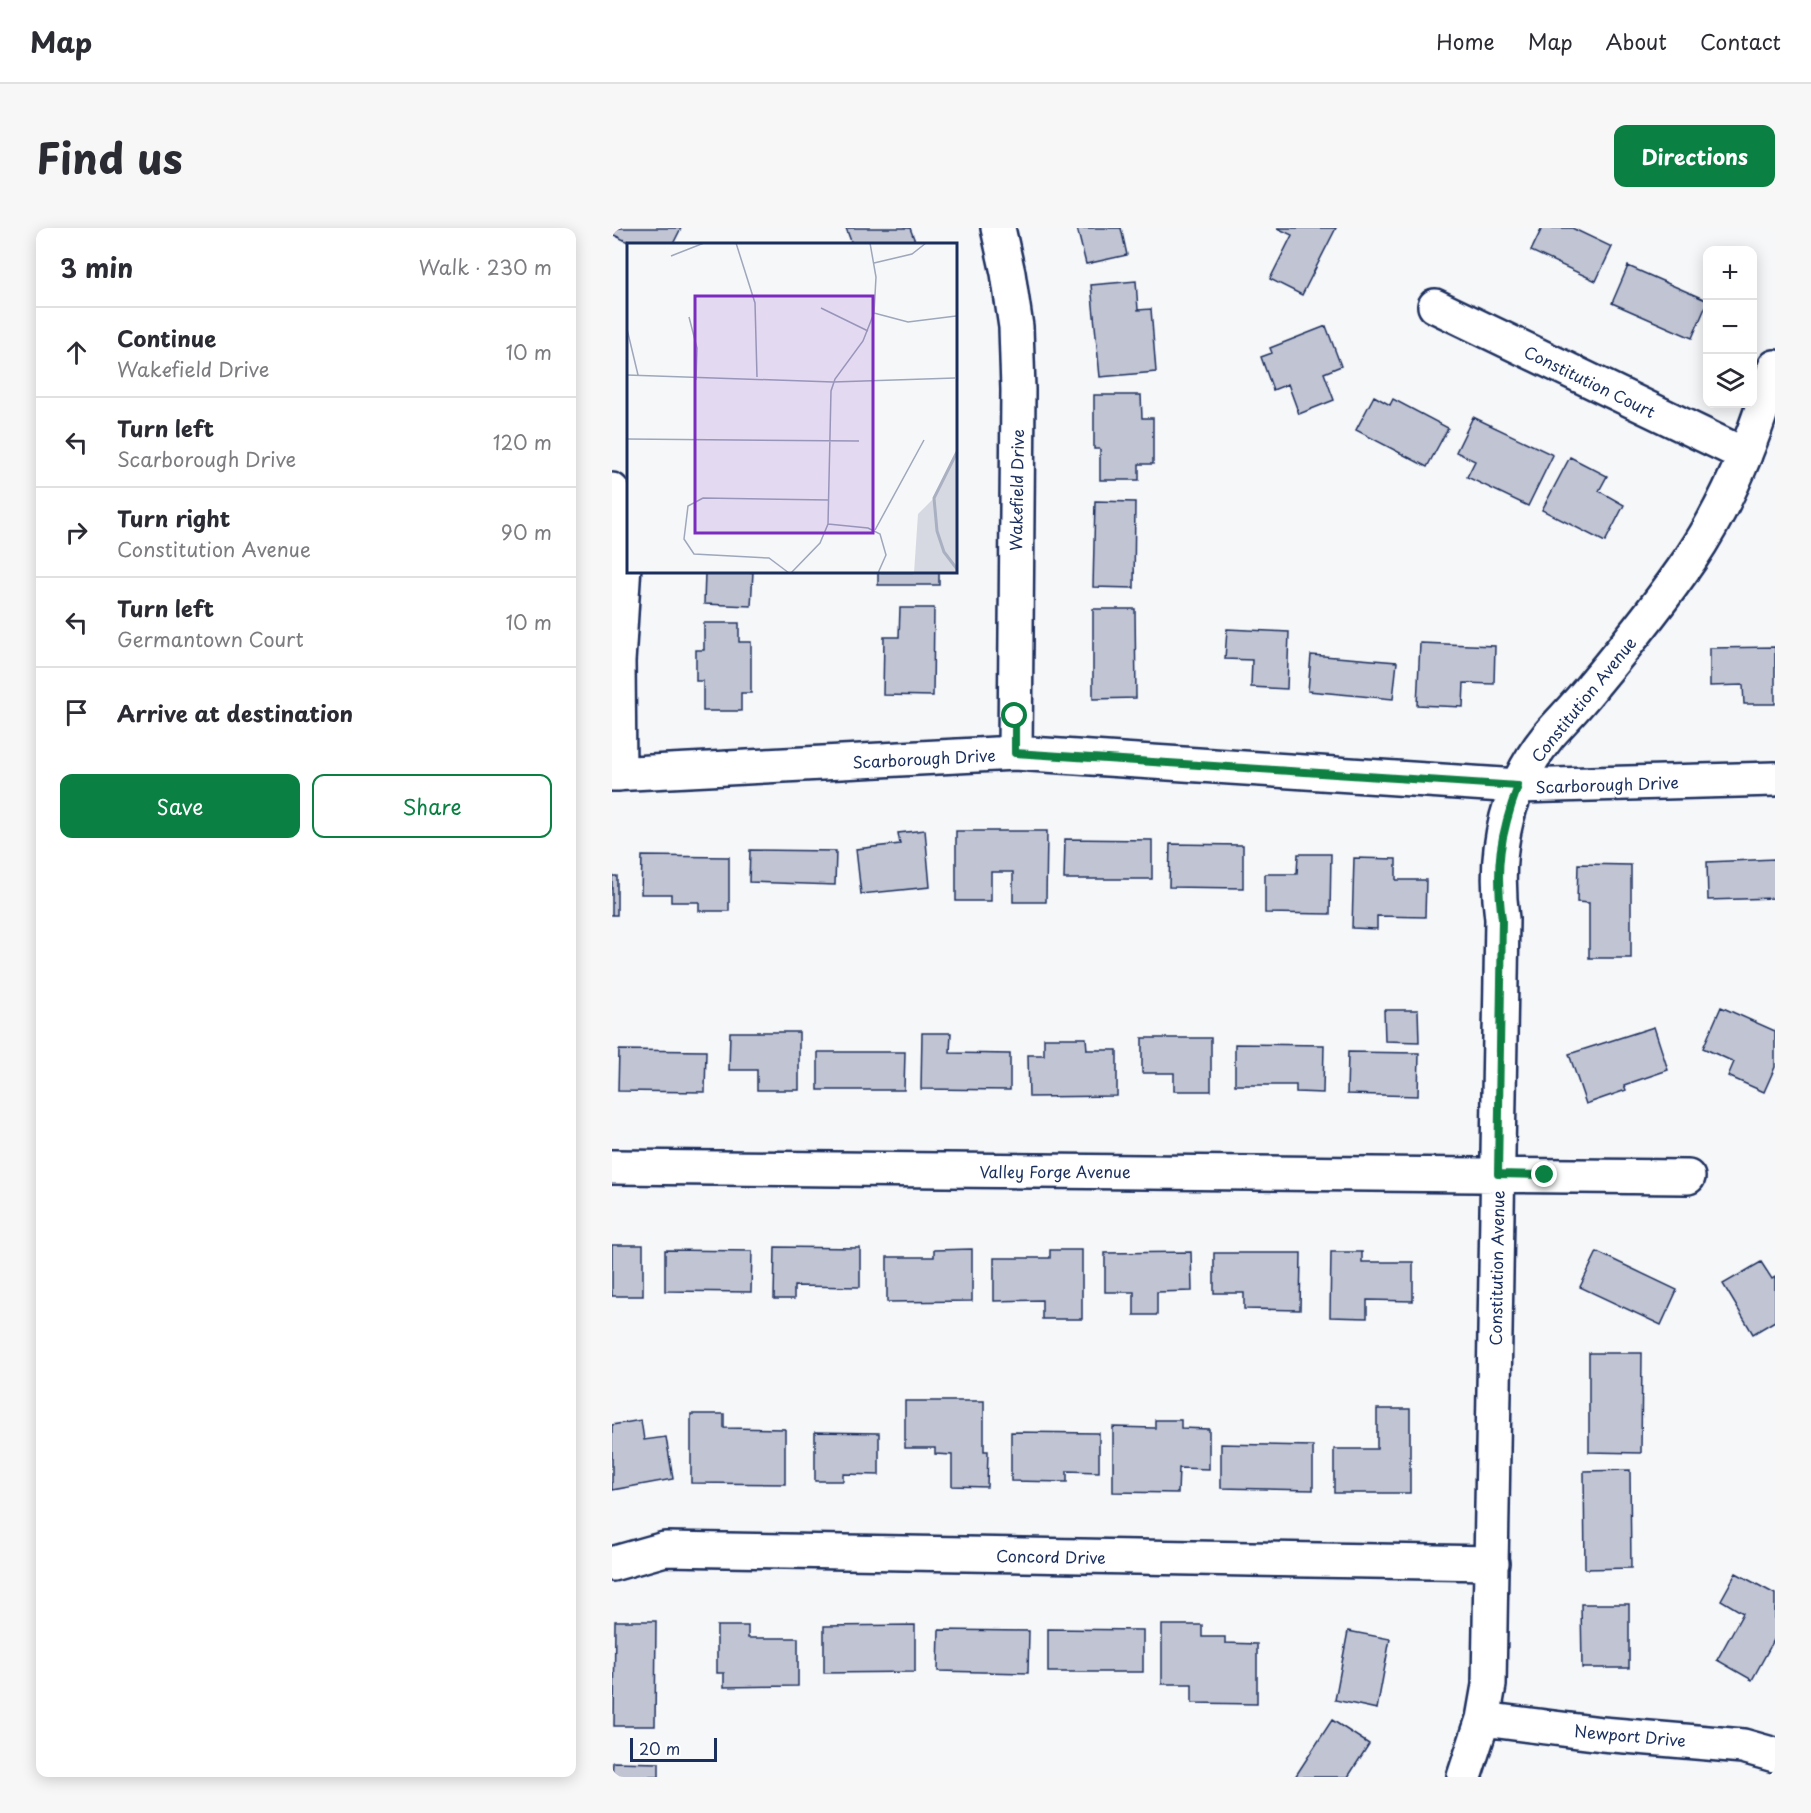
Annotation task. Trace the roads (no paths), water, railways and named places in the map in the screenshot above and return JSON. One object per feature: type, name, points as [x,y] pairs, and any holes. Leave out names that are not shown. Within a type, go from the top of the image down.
[{"type":"street","name":"Wakefield Drive","points":[[998,228],[1016,327],[1018,390],[1015,753]]},
{"type":"street","name":"Constitution Court","points":[[1435,306],[1745,456]]},
{"type":"street","name":"Constitution Avenue","points":[[1464,1777],[1483,1719],[1489,1685],[1502,919],[1498,888],[1500,850],[1506,819],[1528,766],[1549,735],[1566,718],[1649,617],[1712,523],[1745,456],[1775,367]]},
{"type":"street","points":[[612,490],[624,565],[618,662],[616,774]]},
{"type":"street","name":"Scarborough Drive","points":[[616,774],[1015,753],[1518,786],[1775,779]]},
{"type":"street","name":"Valley Forge Avenue","points":[[612,1167],[1688,1177]]},
{"type":"street","name":"Concord Drive","points":[[612,1564],[665,1549],[1492,1563]]},
{"type":"street","name":"Newport Drive","points":[[1483,1719],[1602,1734],[1743,1746],[1775,1755]]}]
